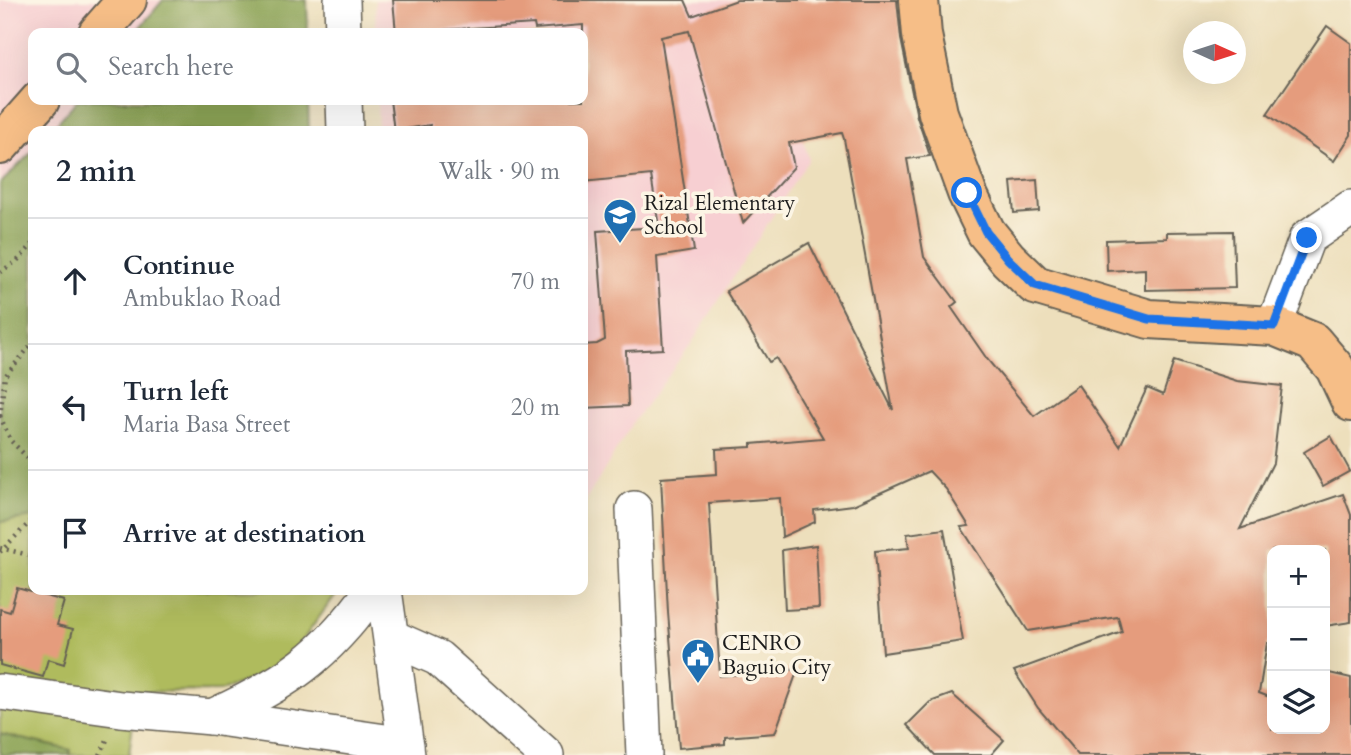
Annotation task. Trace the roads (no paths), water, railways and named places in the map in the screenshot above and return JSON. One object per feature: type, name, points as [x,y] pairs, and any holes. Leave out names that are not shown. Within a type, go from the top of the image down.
[{"type":"main road","points":[[103,28],[127,0]]},
{"type":"main road","points":[[919,0],[922,35],[938,113],[967,193],[986,232],[1008,259],[1035,285],[1149,319],[1274,326],[1313,342],[1335,368],[1351,402]]},
{"type":"main road","points":[[0,145],[36,105]]},
{"type":"street","points":[[342,0],[343,28]]},
{"type":"street","points":[[1274,326],[1307,238],[1351,208]]},
{"type":"street","points":[[634,509],[644,755]]},
{"type":"street","points":[[212,717],[255,697],[295,673],[326,648],[369,595]]},
{"type":"street","points":[[0,692],[121,709],[212,717],[407,750],[385,595]]},
{"type":"street","points":[[393,638],[438,657],[546,755]]},
{"type":"place","name":"Rizal Elementary School","points":[[620,245]]},
{"type":"place","name":"CENRO Baguio City","points":[[698,685]]}]
